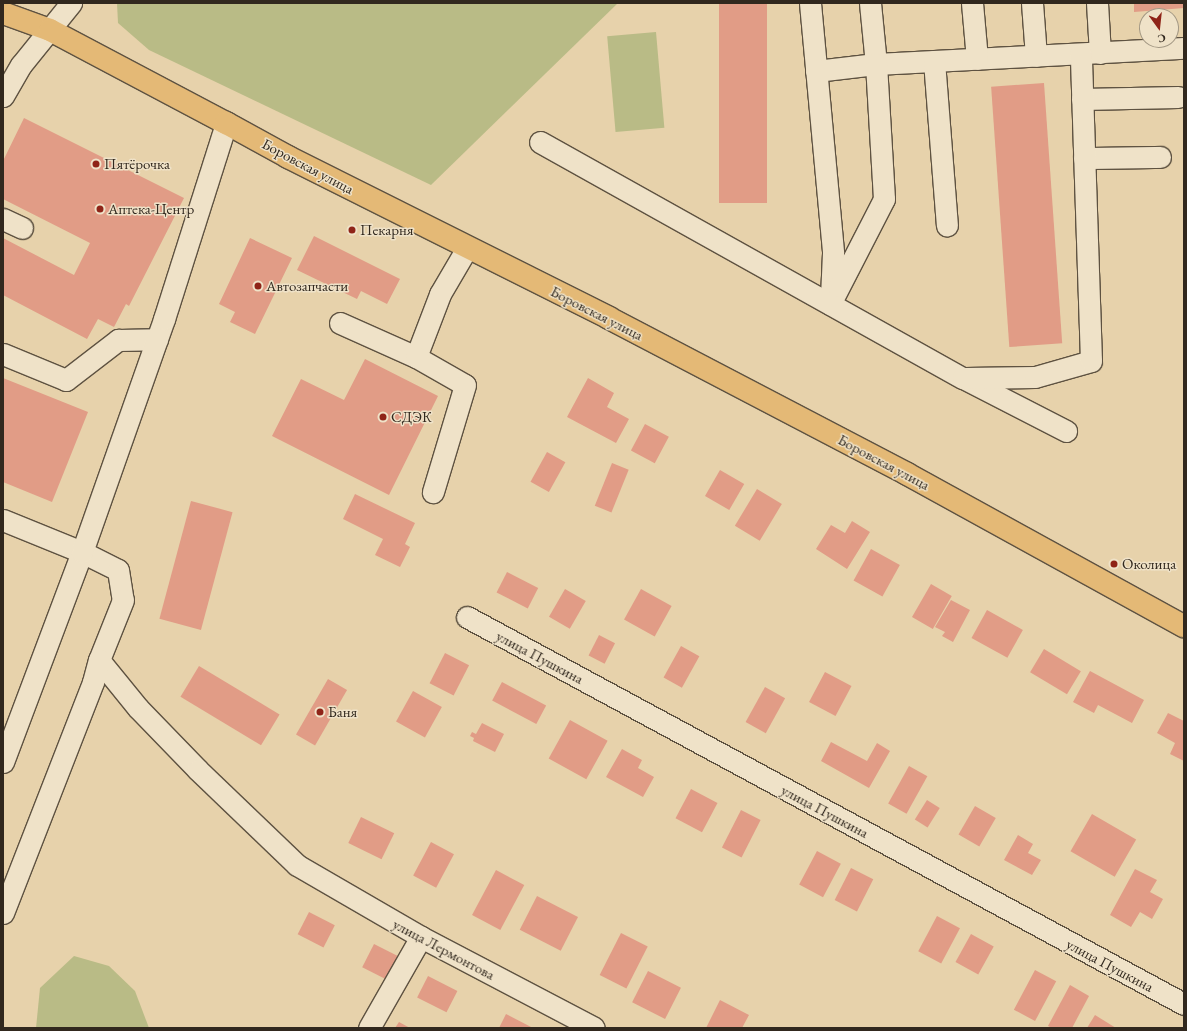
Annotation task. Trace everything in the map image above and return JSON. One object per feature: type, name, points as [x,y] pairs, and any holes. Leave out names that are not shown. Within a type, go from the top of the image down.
[{"type":"main road","name":"Боровская улица","points":[[3,13],[50,30],[226,122],[288,157],[609,318],[907,474],[1184,626]]},
{"type":"street","points":[[3,96],[21,65],[71,3]]},
{"type":"street","points":[[810,3],[833,253],[830,304]]},
{"type":"street","points":[[830,304],[884,200],[876,64],[870,3]]},
{"type":"street","points":[[972,3],[976,59]]},
{"type":"street","points":[[1032,3],[1036,56]]},
{"type":"street","points":[[963,378],[1035,377],[1091,360],[1082,99],[1097,3]]},
{"type":"street","points":[[816,71],[876,64],[1184,48]]},
{"type":"street","points":[[934,61],[947,225]]},
{"type":"street","points":[[1082,99],[1178,97]]},
{"type":"street","points":[[3,762],[67,587],[82,552],[157,339],[226,122]]},
{"type":"street","points":[[540,142],[963,378],[1066,431]]},
{"type":"street","points":[[1084,158],[1160,157]]},
{"type":"street","points":[[3,219],[22,228]]},
{"type":"street","points":[[416,357],[440,294],[467,248]]},
{"type":"street","points":[[340,323],[416,357],[465,385],[433,492]]},
{"type":"street","points":[[3,354],[66,380],[118,340],[157,339]]},
{"type":"street","points":[[3,520],[82,552],[118,570],[122,600],[93,682],[3,913]]},
{"type":"street","name":"улица Пушкина","points":[[467,617],[1184,1004]]},
{"type":"street","name":"улица Лермонтова","points":[[100,660],[138,708],[198,770],[297,865],[421,938],[594,1028]]},
{"type":"street","points":[[369,1028],[421,938]]},
{"type":"green space","points":[[117,3],[618,3],[431,185],[149,50],[118,23]]},
{"type":"green space","points":[[656,32],[664,128],[616,132],[607,36]]},
{"type":"green space","points":[[74,956],[109,966],[135,991],[149,1028],[36,1028],[40,988]]},
{"type":"building","points":[[719,3],[767,3],[767,203],[719,203]]},
{"type":"building","points":[[1134,3],[1184,3],[1184,8],[1139,8],[1139,12],[1134,12]]},
{"type":"building","points":[[1044,83],[1062,343],[1009,347],[991,87]]},
{"type":"building","points":[[24,118],[184,198],[129,306],[126,304],[114,327],[98,319],[87,339],[3,295],[3,238],[74,275],[90,243],[3,199],[3,161]]},
{"type":"building","points":[[314,236],[400,279],[387,304],[361,291],[357,299],[297,270]]},
{"type":"building","points":[[250,238],[292,258],[255,334],[230,322],[235,312],[219,304]]},
{"type":"building","points":[[365,359],[438,396],[389,495],[272,436],[301,379],[344,400]]},
{"type":"building","points":[[3,378],[88,412],[52,502],[3,482]]},
{"type":"building","points":[[588,378],[614,393],[607,407],[629,419],[616,443],[567,417]]},
{"type":"building","points":[[645,424],[669,437],[655,463],[631,450]]},
{"type":"building","points":[[547,452],[565,462],[549,492],[531,482]]},
{"type":"building","points":[[612,463],[629,470],[611,512],[595,506]]},
{"type":"building","points":[[720,470],[744,484],[729,510],[705,496]]},
{"type":"building","points":[[757,489],[782,504],[760,541],[735,526]]},
{"type":"building","points":[[355,494],[415,523],[405,544],[410,547],[400,567],[375,555],[383,539],[343,519]]},
{"type":"building","points":[[191,501],[233,512],[201,630],[159,619]]},
{"type":"building","points":[[852,521],[870,532],[847,569],[816,549],[831,525],[845,533]]},
{"type":"building","points":[[871,549],[900,565],[882,596],[854,580]]},
{"type":"building","points":[[507,572],[538,588],[528,608],[497,592]]},
{"type":"building","points":[[931,584],[952,596],[933,629],[912,617]]},
{"type":"building","points":[[565,589],[586,601],[570,629],[549,617]]},
{"type":"building","points":[[641,589],[672,606],[655,637],[624,620]]},
{"type":"building","points":[[951,600],[970,610],[953,642],[942,636],[945,632],[935,627]]},
{"type":"building","points":[[987,610],[1023,630],[1007,658],[971,638]]},
{"type":"building","points":[[599,635],[615,643],[605,664],[589,655]]},
{"type":"building","points":[[681,646],[699,656],[682,688],[664,677]]},
{"type":"building","points":[[1044,649],[1081,671],[1067,694],[1030,672]]},
{"type":"building","points":[[445,653],[469,665],[454,696],[430,683]]},
{"type":"building","points":[[199,666],[280,714],[261,745],[180,697]]},
{"type":"building","points":[[1090,671],[1144,700],[1132,723],[1098,705],[1094,713],[1073,702]]},
{"type":"building","points":[[825,672],[851,686],[836,716],[809,702]]},
{"type":"building","name":"Баня","points":[[328,679],[347,690],[315,745],[296,734]]},
{"type":"building","points":[[502,682],[546,705],[536,724],[492,701]]},
{"type":"building","points":[[765,687],[785,698],[766,733],[746,722]]},
{"type":"building","points":[[413,691],[442,707],[425,738],[396,722]]},
{"type":"building","points":[[1168,713],[1184,721],[1184,761],[1170,754],[1175,743],[1157,733]]},
{"type":"building","points":[[570,720],[608,741],[586,779],[549,758]]},
{"type":"building","points":[[482,723],[504,734],[495,752],[473,741],[474,738],[470,736],[472,732],[476,734]]},
{"type":"building","points":[[831,742],[867,761],[877,743],[890,751],[869,788],[821,761]]},
{"type":"building","points":[[622,749],[642,760],[638,768],[654,777],[643,797],[606,777]]},
{"type":"building","points":[[909,766],[927,776],[907,814],[888,804]]},
{"type":"building","points":[[691,789],[717,803],[702,832],[676,818]]},
{"type":"building","points":[[927,800],[940,808],[928,827],[915,820]]},
{"type":"building","points":[[975,806],[996,818],[979,847],[958,835]]},
{"type":"building","points":[[741,810],[761,820],[742,857],[722,847]]},
{"type":"building","points":[[1092,814],[1136,839],[1115,877],[1070,851]]},
{"type":"building","points":[[361,817],[394,833],[382,859],[348,843]]},
{"type":"building","points":[[1018,835],[1033,844],[1028,853],[1041,860],[1032,875],[1004,860]]},
{"type":"building","points":[[431,842],[454,854],[436,888],[413,876]]},
{"type":"building","points":[[817,851],[841,864],[823,897],[799,885]]},
{"type":"building","points":[[851,868],[873,879],[857,911],[835,900]]},
{"type":"building","points":[[1135,869],[1157,880],[1150,892],[1163,899],[1152,919],[1140,912],[1131,927],[1110,915]]},
{"type":"building","points":[[496,870],[524,885],[500,930],[472,915]]},
{"type":"building","points":[[537,896],[578,917],[561,951],[520,930]]},
{"type":"building","points":[[309,912],[335,925],[323,947],[298,934]]},
{"type":"building","points":[[937,916],[960,928],[941,964],[918,951]]},
{"type":"building","points":[[621,933],[648,947],[626,988],[600,975]]},
{"type":"building","points":[[971,934],[994,947],[978,975],[955,962]]},
{"type":"building","points":[[374,944],[401,958],[389,981],[362,967]]},
{"type":"building","points":[[1035,970],[1056,981],[1035,1021],[1014,1010]]},
{"type":"building","points":[[648,971],[681,988],[665,1019],[632,1002]]},
{"type":"building","points":[[428,976],[457,991],[447,1012],[417,997]]},
{"type":"building","points":[[1070,985],[1089,996],[1072,1028],[1052,1028],[1048,1026]]},
{"type":"building","points":[[720,1000],[749,1015],[742,1028],[706,1028]]},
{"type":"building","points":[[506,1014],[533,1028],[499,1028]]},
{"type":"building","points":[[1095,1015],[1116,1028],[1087,1028]]},
{"type":"building","points":[[399,1022],[410,1028],[395,1028]]},
{"type":"place","name":"Пятёрочка","points":[[96,164]]},
{"type":"place","name":"Аптека-Центр","points":[[100,209]]},
{"type":"place","name":"Пекарня","points":[[352,230]]},
{"type":"place","name":"Автозапчасти","points":[[258,286]]},
{"type":"place","name":"СДЭК","points":[[383,417]]},
{"type":"place","name":"Околица","points":[[1114,564]]},
{"type":"place","name":"Баня","points":[[320,712]]}]
